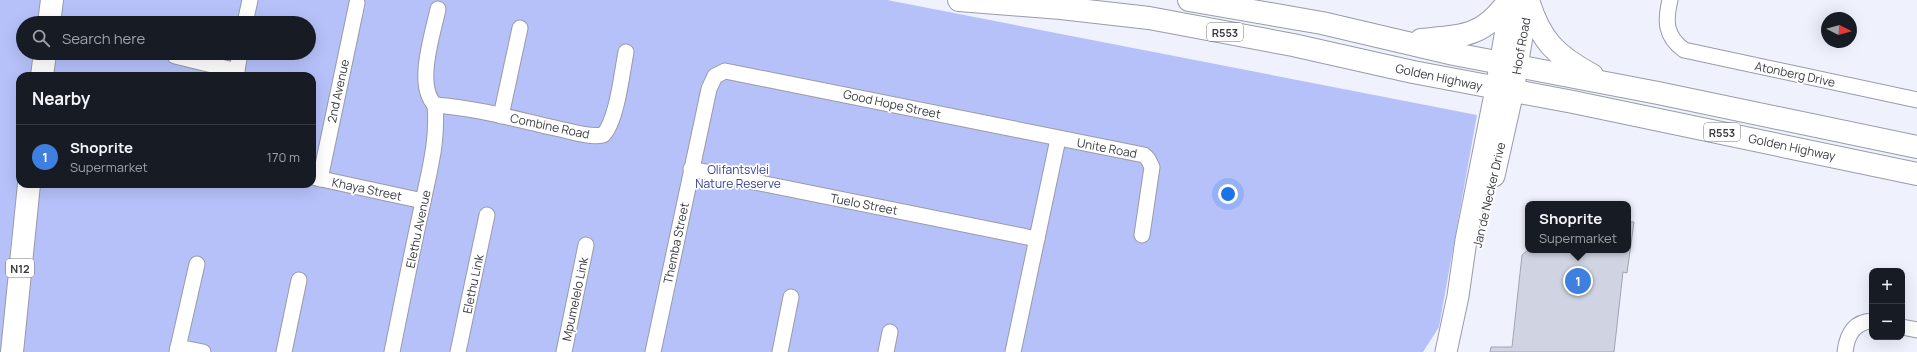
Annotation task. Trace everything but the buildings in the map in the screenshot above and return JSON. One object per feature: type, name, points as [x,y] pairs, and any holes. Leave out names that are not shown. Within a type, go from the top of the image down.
[{"type":"main road","points":[[40,16],[41,0]]},
{"type":"main road","points":[[50,16],[52,0]]},
{"type":"main road","name":"Golden Highway","points":[[959,0],[1061,8],[1149,18],[1293,45],[1413,72],[1573,102],[1917,174]]},
{"type":"main road","name":"R553","points":[[1189,0],[1322,23],[1509,66],[1608,83],[1917,148]]},
{"type":"main road","points":[[1404,42],[1464,35],[1481,28],[1503,9],[1510,0]]},
{"type":"main road","name":"Hoof Road","points":[[1509,66],[1510,0]]},
{"type":"main road","points":[[1528,0],[1538,30],[1556,50],[1580,69],[1608,83]]},
{"type":"main road","name":"Hoof Road","points":[[1504,90],[1509,66],[1528,0]]},
{"type":"main road","points":[[36,72],[37,60]]},
{"type":"main road","points":[[43,72],[44,60]]},
{"type":"main road","name":"Jan de Necker Drive","points":[[1446,352],[1458,296],[1481,235],[1504,90]]},
{"type":"main road","name":"N12","points":[[12,352],[29,188]]},
{"type":"street","points":[[247,16],[250,0]]},
{"type":"street","name":"Atonberg Drive","points":[[1670,0],[1666,27],[1675,43],[1684,50],[1917,100]]},
{"type":"street","name":"2nd Avenue","points":[[316,178],[357,3]]},
{"type":"street","points":[[435,105],[427,95],[426,77],[438,8]]},
{"type":"street","points":[[501,116],[520,28]]},
{"type":"street","name":"Combine Road","points":[[435,105],[480,110],[566,130],[597,136],[603,135],[609,128],[613,117],[626,52]]},
{"type":"street","points":[[189,60],[232,72]]},
{"type":"street","points":[[236,72],[239,60]]},
{"type":"street","name":"Good Hope Street","points":[[725,70],[1058,139]]},
{"type":"street","name":"Themba Street","points":[[653,352],[710,84],[715,76],[725,70]]},
{"type":"street","name":"Elethu Avenue","points":[[392,352],[435,147],[437,124],[435,105]]},
{"type":"street","points":[[1013,352],[1058,139]]},
{"type":"street","name":"Unite Road","points":[[1058,139],[1142,155],[1148,159],[1152,167],[1142,235]]},
{"type":"street","name":"Tuelo Street","points":[[691,169],[1037,239]]},
{"type":"street","name":"Khaya Street","points":[[316,178],[423,201]]},
{"type":"street","name":"Elethu Link","points":[[458,352],[487,215]]},
{"type":"street","name":"Mpumelelo Link","points":[[564,352],[586,245]]},
{"type":"street","points":[[197,264],[177,349],[202,352]]},
{"type":"street","points":[[284,352],[299,280]]},
{"type":"street","points":[[780,352],[791,297]]},
{"type":"street","points":[[1846,352],[1849,337],[1856,326],[1860,323],[1869,322]]},
{"type":"street","points":[[1905,328],[1917,330]]},
{"type":"street","points":[[886,352],[890,332]]},
{"type":"green space","name":"Olifantsvlei Nature Reserve","points":[[0,0],[887,0],[1477,115],[1439,327],[1423,352],[0,352]]},
{"type":"place","name":"Shoprite","points":[[1578,281]]}]
